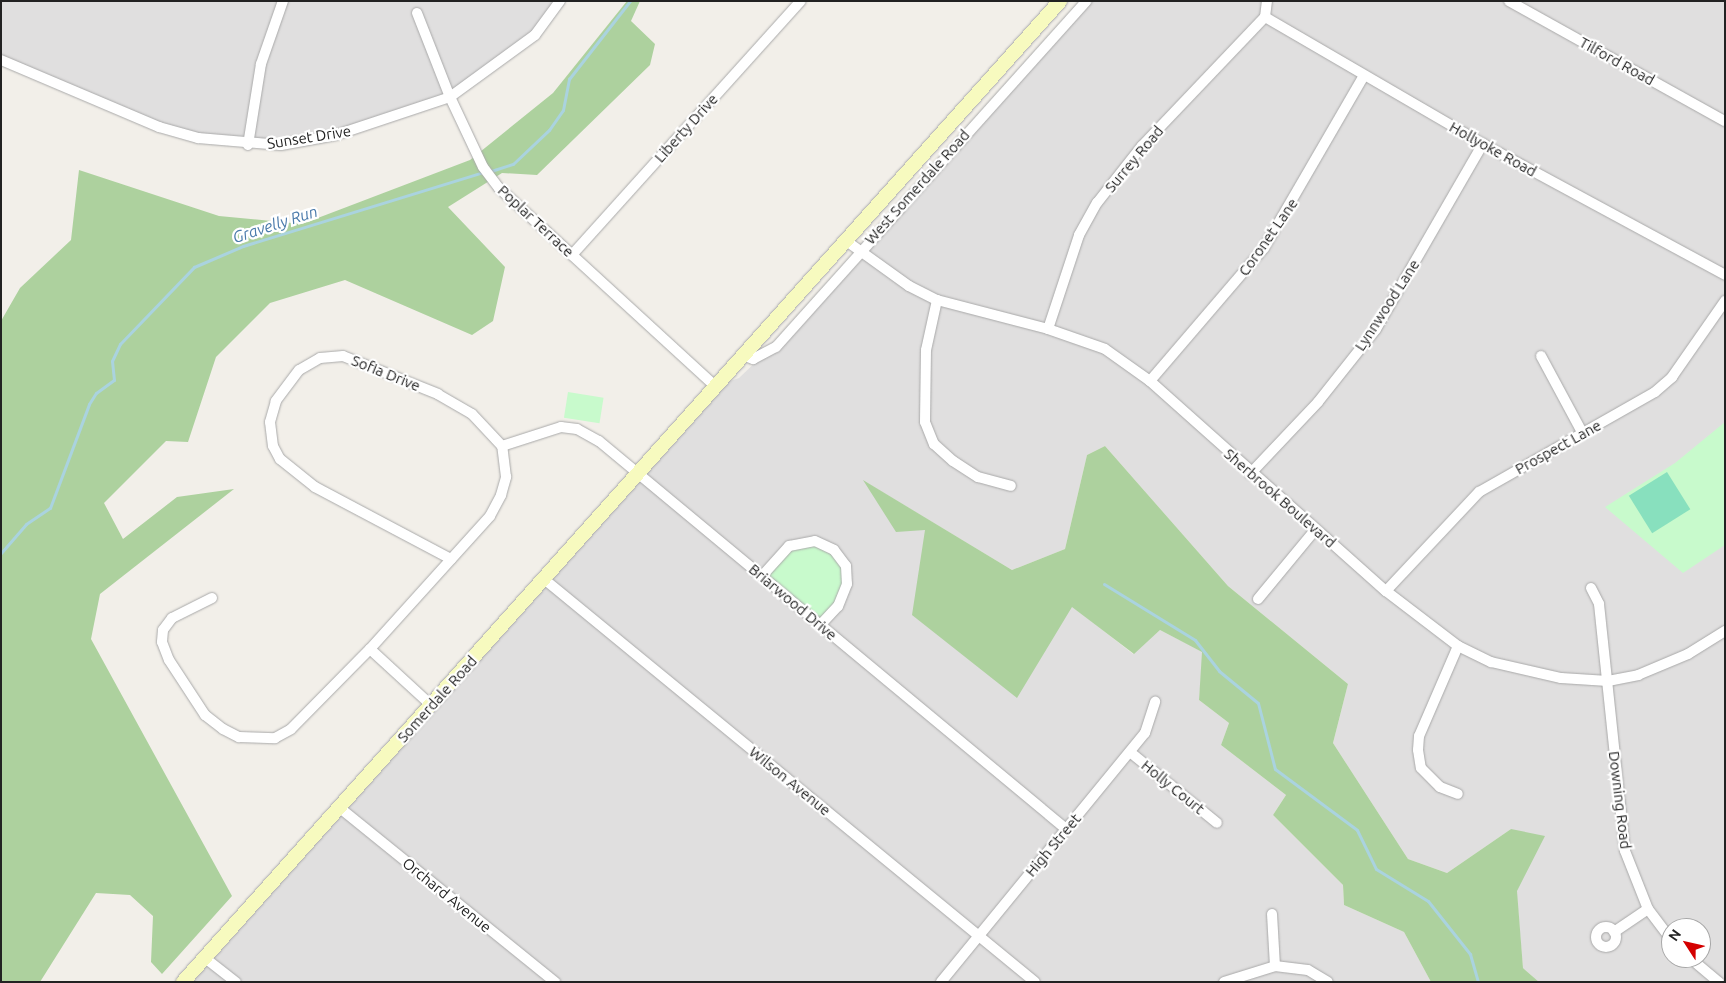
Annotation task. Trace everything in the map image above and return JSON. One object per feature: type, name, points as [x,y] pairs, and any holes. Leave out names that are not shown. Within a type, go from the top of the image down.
[{"type":"main road","name":"West Somerdale Road","points":[[691,417],[742,355],[1060,1]]},
{"type":"main road","name":"Somerdale Road","points":[[183,982],[691,417]]},
{"type":"street","points":[[248,145],[261,64],[284,1]]},
{"type":"street","name":"Sunset Drive","points":[[1,60],[159,127],[248,145],[336,136],[450,97],[536,35],[560,1]]},
{"type":"street","name":"Liberty Drive","points":[[572,255],[801,1]]},
{"type":"street","name":"West Somerdale Road","points":[[742,355],[753,359],[776,347],[860,250],[1086,1]]},
{"type":"street","points":[[1265,17],[1267,1]]},
{"type":"street","name":"Tilford Road","points":[[1509,1],[1725,121]]},
{"type":"street","name":"Poplar Terrace","points":[[417,13],[450,97],[483,167],[499,188],[715,386]]},
{"type":"street","name":"Hollyoke Road","points":[[1265,17],[1363,77],[1725,275]]},
{"type":"street","name":"Surrey Road","points":[[1048,329],[1079,235],[1097,202],[1142,146],[1265,17]]},
{"type":"street","name":"Coronet Lane","points":[[1150,381],[1264,248],[1363,77]]},
{"type":"street","name":"Lynnwood Lane","points":[[1250,474],[1318,402],[1376,328],[1483,144]]},
{"type":"street","name":"Sherbrook Boulevard","points":[[845,240],[937,300],[1048,329],[1105,349],[1150,381],[1250,474],[1386,591],[1458,646],[1499,664],[1561,678],[1608,681],[1638,675],[1725,631]]},
{"type":"street","points":[[937,300],[926,350],[925,422],[934,444],[953,462],[978,477],[1010,486]]},
{"type":"street","name":"Prospect Lane","points":[[1386,591],[1480,492],[1582,432],[1635,406],[1672,377],[1725,301]]},
{"type":"street","name":"Sofia Drive","points":[[450,559],[291,471],[272,446],[270,422],[276,401],[299,370],[320,358],[343,356],[438,394],[472,414],[502,446]]},
{"type":"street","points":[[1541,356],[1582,432]]},
{"type":"street","name":"Briarwood Drive","points":[[502,446],[561,427],[577,429],[640,474],[1066,829]]},
{"type":"street","points":[[212,598],[172,618],[163,630],[162,642],[169,660],[205,715],[239,737],[257,740],[275,738],[312,708],[370,650],[490,516],[502,496],[506,477],[502,446]]},
{"type":"street","points":[[1258,599],[1316,530]]},
{"type":"street","points":[[762,576],[789,546],[815,540],[834,550],[846,566],[847,584],[838,606],[820,625]]},
{"type":"street","name":"Wilson Avenue","points":[[544,580],[1036,982]]},
{"type":"street","name":"Downing Road","points":[[1591,588],[1599,604],[1625,851],[1648,909],[1661,926]]},
{"type":"street","points":[[1458,646],[1419,736],[1418,750],[1421,768],[1440,787],[1458,794]]},
{"type":"street","points":[[370,650],[431,705]]},
{"type":"street","name":"High Street","points":[[941,982],[1145,733],[1155,702]]},
{"type":"street","name":"Holly Court","points":[[1130,752],[1217,823]]},
{"type":"street","name":"Orchard Avenue","points":[[340,808],[555,982]]},
{"type":"street","points":[[1614,932],[1648,909]]},
{"type":"street","points":[[1272,914],[1275,966]]},
{"type":"street","points":[[205,958],[236,982]]},
{"type":"street","points":[[1224,982],[1275,966],[1308,970],[1328,982]]},
{"type":"street","points":[[1702,968],[1719,982]]},
{"type":"shaded area","points":[[1,1],[560,1],[535,35],[450,97],[380,123],[281,145],[198,138],[1,60]]},
{"type":"shaded area","points":[[1092,1],[1725,1],[1725,982],[1539,982],[1523,968],[1511,829],[1447,873],[1408,859],[1333,743],[1348,684],[1228,586],[1105,446],[1087,455],[1065,549],[1012,570],[864,481],[925,529],[1072,606],[1133,654],[1160,630],[1203,652],[1199,700],[1229,723],[1221,745],[1286,795],[1273,815],[1343,885],[1344,905],[1404,932],[1431,982],[183,982],[715,386],[739,378],[855,267]]},
{"type":"green space","points":[[627,1],[640,1],[631,21],[655,44],[650,65],[537,175],[502,173],[448,207],[505,267],[493,321],[472,335],[345,280],[270,303],[216,357],[188,442],[166,441],[104,503],[123,539],[177,497],[234,489],[100,594],[91,639],[232,896],[162,974],[151,962],[153,916],[130,895],[96,893],[40,982],[1,982],[1,321],[20,288],[71,240],[79,170],[219,216],[302,224],[470,160],[553,93]]},
{"type":"green space","points":[[568,392],[604,398],[599,423],[564,418]]},
{"type":"green space","points":[[1725,422],[1725,545],[1683,573],[1605,507],[1675,463]]},
{"type":"green space","points":[[1105,446],[1228,586],[1348,684],[1333,743],[1408,859],[1447,873],[1511,829],[1545,836],[1517,891],[1523,968],[1539,982],[1431,982],[1404,932],[1344,905],[1343,885],[1273,815],[1286,795],[1221,745],[1229,723],[1199,700],[1202,652],[1160,630],[1134,654],[1072,607],[1017,698],[912,615],[925,530],[896,532],[863,480],[1012,570],[1065,549],[1087,455]]},
{"type":"green space","points":[[1667,472],[1690,509],[1652,533],[1629,496]]},
{"type":"green space","points":[[805,541],[834,550],[847,584],[820,625],[762,576],[782,553]]},
{"type":"waterway","name":"Gravelly Run","points":[[491,171],[513,164],[549,130],[563,110],[569,79],[630,1]]},
{"type":"waterway","name":"Gravelly Run","points":[[1,553],[26,524],[50,508],[89,404],[96,393],[114,380],[112,361],[120,344],[194,267],[243,246],[484,172]]},
{"type":"waterway","points":[[1104,584],[1195,640],[1219,671],[1258,703],[1275,769],[1357,830],[1376,869],[1428,901],[1470,954],[1478,982]]}]
